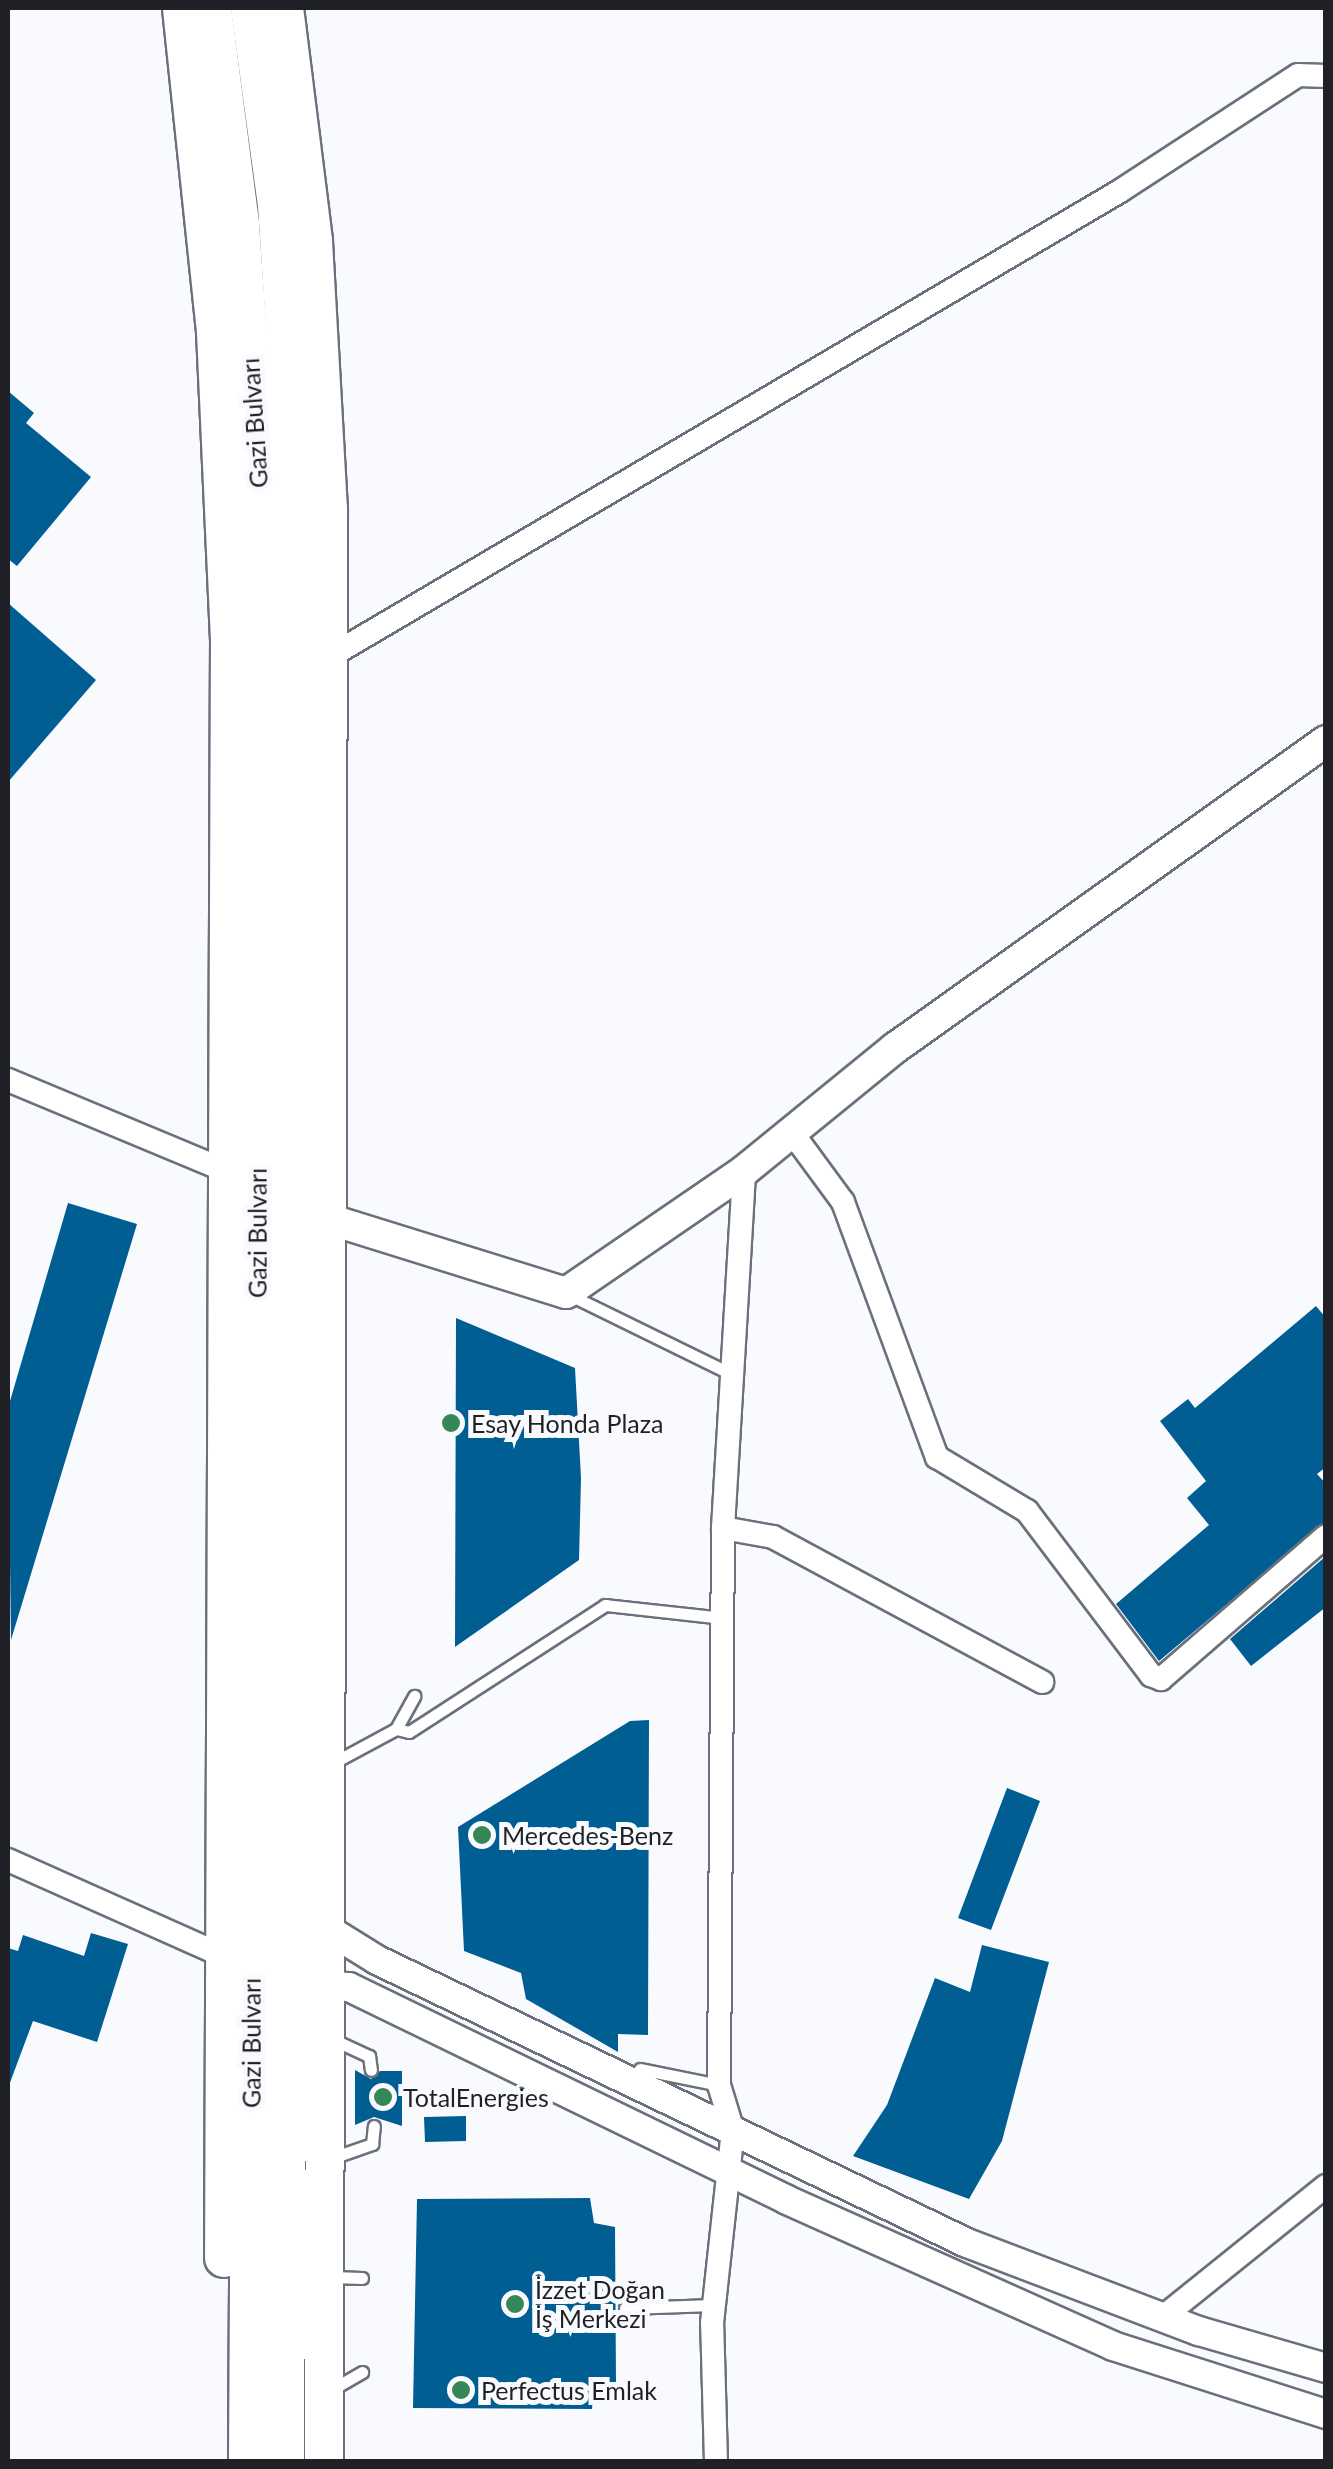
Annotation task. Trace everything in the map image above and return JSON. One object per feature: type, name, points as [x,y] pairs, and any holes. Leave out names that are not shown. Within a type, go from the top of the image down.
[{"type":"highway","points":[[182,8],[216,332],[230,639],[241,1176],[224,1956],[224,2462]]},
{"type":"highway","name":"Gazi Bulvarı","points":[[212,8],[240,225],[260,493],[241,1176],[248,2462]]},
{"type":"highway","name":"Gazi Bulvarı","points":[[250,8],[277,205],[295,485],[285,2462]]},
{"type":"highway","points":[[284,8],[313,242],[329,657],[324,1218],[326,2161],[344,2278],[324,2394],[324,2462]]},
{"type":"main road","points":[[324,1218],[566,1293],[744,1171],[895,1048],[1326,741]]},
{"type":"street","points":[[329,657],[1120,191],[1298,74],[1326,76]]},
{"type":"street","points":[[8,1080],[241,1176]]},
{"type":"street","points":[[793,1134],[843,1202],[937,1457],[1027,1511],[1151,1674],[1161,1678],[1326,1536]]},
{"type":"street","points":[[716,2462],[715,2305],[733,2131],[719,2084],[723,1528],[736,1376],[744,1171]]},
{"type":"street","points":[[723,1528],[772,1537],[1042,1682]]},
{"type":"street","points":[[8,1860],[224,1956]]},
{"type":"street","points":[[324,1927],[377,1960],[967,2243],[1163,2317],[1326,2368]]},
{"type":"street","points":[[326,1985],[350,1987],[730,2172],[1112,2346],[1326,2414]]},
{"type":"street","points":[[1163,2317],[1326,2186]]},
{"type":"lane","points":[[566,1293],[736,1376]]},
{"type":"lane","points":[[396,1730],[408,1732],[605,1605],[723,1618]]},
{"type":"lane","points":[[323,1768],[396,1730],[414,1696]]},
{"type":"lane","points":[[326,2036],[370,2056],[371,2070]]},
{"type":"lane","points":[[640,2070],[719,2084]]},
{"type":"lane","points":[[326,2161],[372,2144],[374,2126]]},
{"type":"lane","points":[[625,2308],[715,2305]]},
{"type":"lane","points":[[324,2394],[362,2372]]},
{"type":"building","points":[[8,391],[34,413],[26,423],[91,477],[17,566],[8,559]]},
{"type":"building","points":[[8,603],[96,680],[8,782]]},
{"type":"building","points":[[68,1203],[137,1224],[11,1640],[8,1408]]},
{"type":"building","points":[[1316,1306],[1326,1318],[1326,1467],[1317,1474],[1326,1484],[1326,1521],[1159,1661],[1116,1604],[1209,1525],[1187,1498],[1206,1481],[1160,1421],[1188,1399],[1195,1408]]},
{"type":"building","points":[[456,1318],[575,1368],[581,1478],[579,1560],[455,1647]]},
{"type":"building","points":[[1326,1556],[1326,1607],[1251,1666],[1230,1639]]},
{"type":"building","points":[[649,1720],[648,2035],[618,2034],[618,2052],[526,1999],[521,1973],[464,1951],[458,1827],[630,1721]]},
{"type":"building","points":[[1007,1788],[1040,1801],[991,1930],[958,1918]]},
{"type":"building","points":[[91,1933],[128,1944],[97,2042],[33,2021],[8,2088],[8,1948],[18,1951],[23,1935],[84,1956]]},
{"type":"building","points":[[982,1945],[1049,1962],[1002,2141],[969,2199],[853,2156],[887,2105],[935,1978],[970,1992]]},
{"type":"building","points":[[355,2070],[371,2079],[380,2071],[402,2071],[402,2126],[374,2117],[355,2125]]},
{"type":"building","points":[[466,2116],[466,2141],[425,2142],[424,2117]]},
{"type":"building","name":"İzzet Doğan İş Merkezi","points":[[590,2198],[594,2223],[615,2227],[616,2382],[594,2384],[592,2409],[413,2408],[417,2199]]},
{"type":"place","name":"Esay Honda Plaza","points":[[451,1423]]},
{"type":"place","name":"Mercedes-Benz","points":[[482,1835]]},
{"type":"place","name":"TotalEnergies","points":[[383,2097]]},
{"type":"place","name":"İzzet Doğan İş Merkezi","points":[[515,2304]]},
{"type":"place","name":"Perfectus Emlak","points":[[461,2390]]}]
